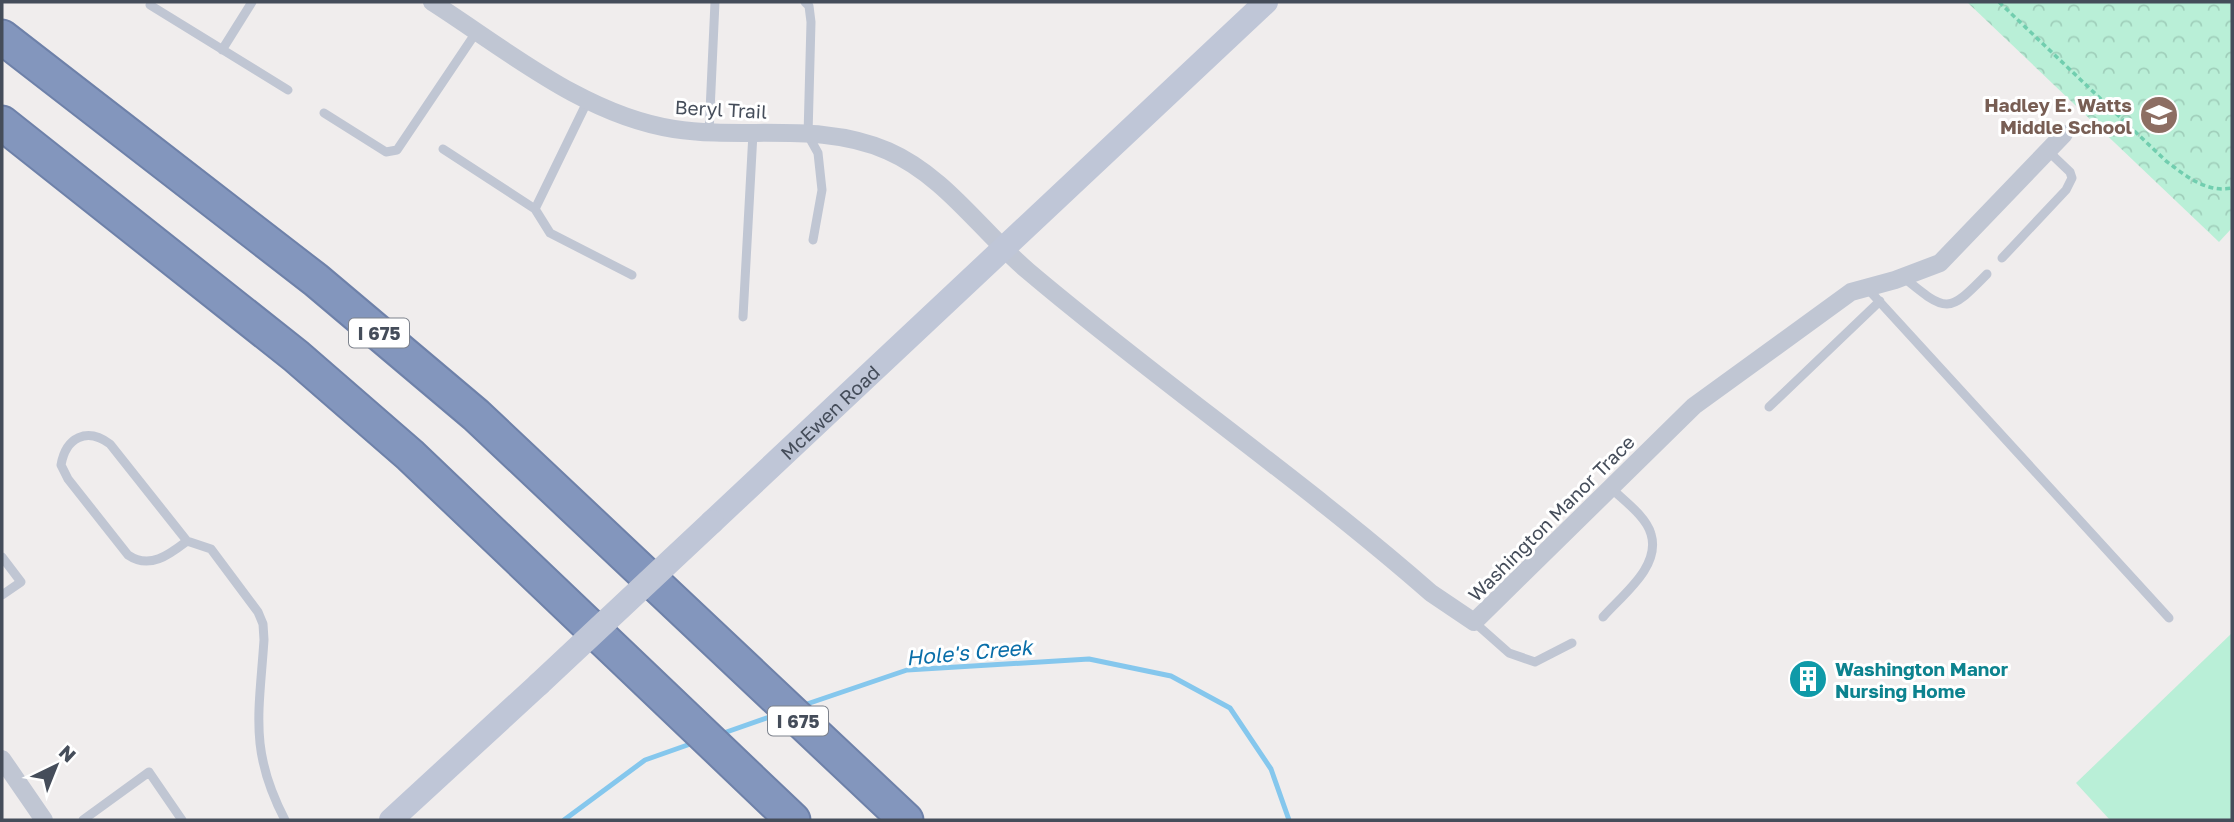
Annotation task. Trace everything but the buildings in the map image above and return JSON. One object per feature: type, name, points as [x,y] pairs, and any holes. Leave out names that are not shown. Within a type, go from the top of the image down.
[{"type":"highway","name":"I 675","points":[[2,37],[316,280],[476,415],[906,820]]},
{"type":"highway","points":[[2,123],[201,279],[390,437],[789,816]]},
{"type":"street","name":"Beryl Trail","points":[[432,2],[588,100],[642,122],[709,133],[840,136],[865,142],[901,158],[943,187],[1003,247]]},
{"type":"street","name":"McEwen Road","points":[[391,820],[1266,2]]},
{"type":"street","name":"Washington Manor Trace","points":[[1003,247],[1026,270],[1431,593],[1475,622],[1694,406],[1851,292],[1941,263],[2064,134]]},
{"type":"street","points":[[2,759],[44,820]]},
{"type":"lane","points":[[222,50],[252,2]]},
{"type":"lane","points":[[709,133],[715,2]]},
{"type":"lane","points":[[805,2],[809,6],[811,22],[808,135],[818,153],[822,190],[813,240]]},
{"type":"lane","points":[[150,5],[288,90]]},
{"type":"lane","points":[[324,113],[386,152],[397,150],[477,30]]},
{"type":"lane","points":[[535,209],[588,100]]},
{"type":"lane","points":[[743,317],[753,133]]},
{"type":"lane","points":[[443,149],[535,209],[550,233],[632,275]]},
{"type":"lane","points":[[2002,258],[2066,190],[2072,178],[2070,172],[2048,151]]},
{"type":"lane","points":[[1903,277],[1934,302],[1952,305],[1961,300],[1987,274]]},
{"type":"lane","points":[[1867,288],[2169,618]]},
{"type":"lane","points":[[1769,407],[1880,301]]},
{"type":"lane","points":[[187,541],[157,560],[141,561],[128,555],[68,479],[61,465],[66,447],[83,435],[93,435],[110,444],[187,541],[211,549],[263,624],[258,744],[267,785],[285,820]]},
{"type":"lane","points":[[1603,617],[1648,566],[1652,552],[1651,533],[1611,488]]},
{"type":"lane","points":[[2,557],[21,582],[2,595]]},
{"type":"lane","points":[[1475,622],[1509,653],[1535,662],[1572,643]]},
{"type":"lane","points":[[83,820],[149,772],[182,820]]},
{"type":"path","points":[[1999,2],[2166,161],[2194,182],[2222,190],[2232,188]]},
{"type":"green space","name":"Hadley E. Watts Middle School","points":[[1967,2],[2232,2],[2232,228],[2219,242]]},
{"type":"green space","points":[[2232,633],[2232,820],[2110,820],[2076,783]]},
{"type":"waterway","name":"Hole's Creek","points":[[801,706],[907,670],[1089,659],[1171,676],[1230,708],[1271,769],[1289,820]]},
{"type":"waterway","name":"Hole's Creek","points":[[718,735],[775,715]]},
{"type":"waterway","name":"Hole's Creek","points":[[564,820],[645,760],[696,742]]},
{"type":"place","name":"Hadley E. Watts Middle School","points":[[2159,115]]},
{"type":"place","name":"Washington Manor Nursing Home","points":[[1808,679]]}]
